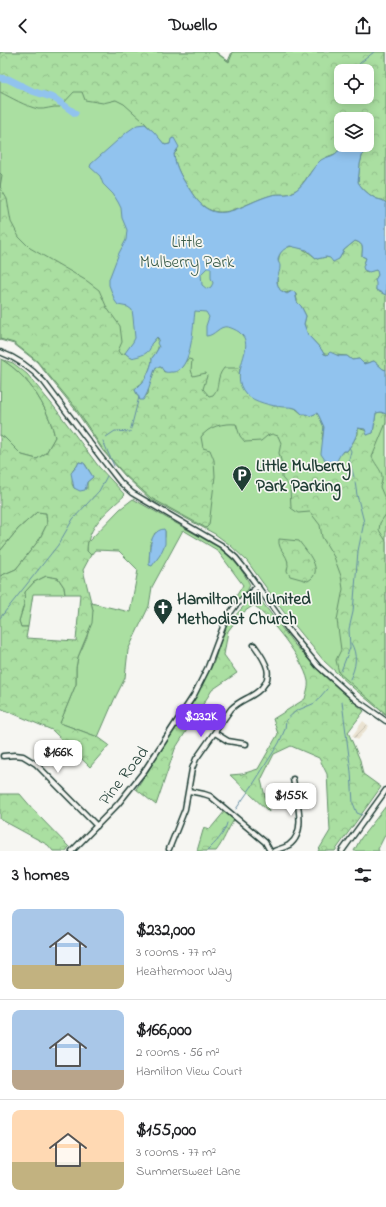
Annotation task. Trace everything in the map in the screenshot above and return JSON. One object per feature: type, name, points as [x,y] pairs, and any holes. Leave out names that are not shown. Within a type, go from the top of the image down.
[{"type":"street","points":[[0,352],[7,354],[31,369],[44,382],[108,468],[132,493],[221,545],[236,558],[258,586],[290,632],[318,666],[356,700],[386,721]]},
{"type":"street","name":"Pine Road","points":[[72,851],[118,804],[149,764],[194,695],[208,667],[226,619],[236,605],[258,586]]},
{"type":"street","points":[[169,849],[185,809],[192,769],[196,759],[231,709],[238,702],[257,692],[264,686],[268,676],[268,668],[265,660],[254,645]]},
{"type":"street","points":[[215,733],[228,741],[246,744]]},
{"type":"street","points":[[3,756],[15,754],[23,756],[36,764],[97,826]]},
{"type":"street","points":[[274,851],[290,844],[296,836],[300,822],[293,779]]},
{"type":"street","points":[[342,851],[386,790]]},
{"type":"street","points":[[189,791],[210,796],[265,842],[270,851]]},
{"type":"shaded area","points":[[363,721],[369,726],[358,740],[352,736]]},
{"type":"green space","name":"Little Mulberry Park","points":[[0,52],[216,52],[228,61],[232,52],[386,52],[386,715],[352,687],[324,661],[283,611],[247,561],[230,545],[215,534],[150,499],[125,476],[103,451],[74,408],[37,362],[14,344],[0,340]]},
{"type":"green space","points":[[0,52],[215,52],[229,62],[233,52],[386,52],[386,203],[374,198],[361,187],[358,182],[363,152],[374,152],[374,112],[334,112],[334,152],[337,152],[319,163],[296,190],[288,194],[272,195],[228,211],[218,212],[209,209],[199,202],[187,186],[176,164],[174,154],[178,150],[170,144],[165,145],[143,121],[124,104],[116,100],[103,103],[85,100],[82,92],[74,92],[60,107],[38,109],[23,104],[0,92]]},
{"type":"green space","points":[[0,173],[2,175],[0,187]]},
{"type":"green space","points":[[0,187],[7,199],[11,222],[19,237],[30,248],[87,281],[99,290],[107,308],[120,326],[122,342],[118,351],[121,355],[125,353],[132,358],[151,344],[157,337],[159,343],[158,348],[152,358],[149,371],[144,381],[137,386],[135,390],[140,400],[148,394],[149,385],[156,367],[162,367],[164,372],[182,367],[185,361],[189,359],[192,360],[191,370],[193,376],[206,373],[207,376],[203,389],[209,396],[213,395],[217,389],[221,372],[224,368],[238,368],[240,369],[239,374],[291,407],[295,408],[302,414],[310,416],[317,413],[324,427],[322,439],[335,464],[339,455],[343,451],[347,451],[358,434],[358,428],[373,433],[376,413],[381,412],[386,414],[386,423],[372,457],[382,474],[382,482],[380,487],[386,501],[386,514],[380,523],[379,530],[386,541],[386,714],[339,673],[336,660],[341,650],[337,620],[343,589],[341,576],[334,557],[322,537],[320,525],[310,512],[298,513],[291,508],[290,487],[282,478],[282,464],[279,453],[281,443],[278,436],[272,434],[261,441],[245,442],[240,436],[236,424],[217,426],[204,433],[201,437],[203,448],[210,450],[214,460],[215,476],[209,525],[206,528],[151,498],[126,476],[104,451],[75,407],[37,361],[14,343],[0,339]]},
{"type":"green space","points":[[355,241],[362,245],[362,256],[366,258],[364,264],[366,272],[378,271],[378,275],[375,280],[377,283],[376,290],[386,295],[386,370],[374,361],[363,364],[359,359],[352,360],[347,356],[324,354],[308,335],[304,324],[306,316],[301,306],[297,302],[296,294],[292,291],[286,293],[282,292],[279,290],[278,286],[277,276],[279,257],[285,248],[300,248],[317,259],[326,257],[339,259],[344,250]]},
{"type":"green space","points":[[1,359],[25,378],[41,402],[50,420],[55,437],[46,453],[37,459],[22,455],[0,435]]},
{"type":"green space","points":[[1,359],[13,363],[27,374],[55,408],[99,467],[125,495],[100,520],[88,542],[87,551],[91,555],[83,570],[93,610],[92,623],[78,657],[76,684],[60,723],[98,737],[109,745],[90,767],[52,730],[0,708],[0,576],[16,569],[39,540],[47,524],[46,513],[37,512],[18,529],[0,551],[0,435],[22,455],[37,459],[46,453],[55,437],[46,411],[31,386],[14,368]],"holes":[[[79,462],[85,464],[93,477],[87,482],[87,488],[74,488],[72,484],[73,470]],[[46,576],[58,578],[64,587],[65,594],[80,594],[76,641],[26,638],[28,627],[21,627],[19,621],[24,604],[25,592],[34,582]]]},
{"type":"green space","points":[[133,499],[220,548],[237,565],[250,585],[247,591],[232,603],[243,585],[217,550],[183,530],[152,587],[149,606],[128,650],[125,678],[98,737],[60,723],[76,684],[78,657],[87,637],[93,610],[91,603],[130,612],[138,570],[119,551],[95,550],[91,555],[87,551],[87,543],[120,509]],"holes":[[[165,531],[165,537],[149,564],[150,544],[155,533]]]},
{"type":"green space","points":[[37,512],[46,513],[47,524],[39,540],[16,569],[0,576],[0,551],[18,529]]},
{"type":"green space","points":[[279,539],[299,541],[310,555],[315,567],[315,572],[313,577],[308,581],[290,576],[287,571],[288,561],[280,547]]},
{"type":"green space","points":[[46,576],[58,578],[64,587],[65,594],[33,594],[28,627],[21,627],[19,621],[24,604],[25,592],[34,582]]},
{"type":"green space","points":[[252,597],[259,598],[294,644],[323,675],[364,711],[348,732],[360,760],[363,774],[381,787],[335,851],[318,851],[330,831],[327,774],[319,758],[291,746],[274,754],[261,780],[269,812],[230,775],[242,774],[258,769],[278,734],[273,719],[305,699],[308,685],[305,672],[286,640],[254,605],[241,614],[228,631],[224,655],[237,673],[212,690],[175,749],[156,805],[136,789],[193,702],[214,662],[225,627]]},
{"type":"green space","points":[[0,794],[20,794],[69,847],[66,851],[53,851],[48,845],[0,819]]},
{"type":"green space","points":[[386,806],[386,833],[378,849],[379,851],[354,851],[361,838]]},
{"type":"green space","points":[[225,811],[234,820],[219,847],[216,851],[197,851],[204,827],[210,829]]},
{"type":"water","points":[[145,124],[165,145],[170,144],[171,139],[174,138],[179,147],[174,154],[175,159],[185,182],[199,203],[209,210],[218,212],[228,212],[272,195],[291,193],[305,181],[317,164],[324,158],[332,156],[337,152],[363,152],[358,182],[361,187],[374,198],[386,203],[386,295],[376,290],[375,280],[378,275],[377,271],[369,272],[364,270],[363,267],[366,258],[362,256],[362,245],[355,241],[344,250],[339,259],[333,262],[330,258],[326,257],[317,259],[307,250],[290,246],[282,251],[278,260],[280,270],[277,280],[278,286],[280,290],[287,294],[292,291],[295,292],[297,302],[301,306],[306,316],[304,324],[308,335],[324,354],[327,355],[330,352],[339,356],[347,356],[352,360],[359,359],[364,364],[374,361],[386,370],[386,414],[381,412],[376,413],[373,433],[367,435],[365,429],[358,428],[351,446],[347,451],[343,451],[336,463],[333,465],[325,460],[321,454],[324,427],[317,413],[310,416],[302,414],[295,408],[263,403],[249,397],[246,394],[241,386],[239,377],[246,345],[244,338],[239,332],[229,327],[219,329],[209,336],[206,336],[206,326],[209,317],[206,312],[195,311],[189,353],[182,367],[176,371],[166,372],[161,367],[156,367],[147,393],[143,400],[140,400],[135,390],[144,381],[147,375],[152,358],[159,347],[157,343],[159,339],[157,337],[151,344],[149,350],[141,355],[131,358],[125,353],[135,338],[132,310],[128,307],[118,305],[115,301],[109,285],[109,279],[119,253],[126,240],[127,230],[118,202],[113,194],[103,184],[100,176],[90,167],[91,164],[137,125]],"holes":[[[207,268],[211,268],[211,278],[213,283],[211,287],[207,289],[202,285],[201,274]]]},
{"type":"water","points":[[79,462],[84,463],[93,477],[87,482],[85,490],[80,491],[74,488],[71,473]]},
{"type":"water","points":[[164,529],[165,544],[160,555],[152,566],[149,565],[152,538],[159,531]]},
{"type":"waterway","points":[[359,64],[374,52]]},
{"type":"waterway","points":[[0,78],[8,79],[32,91],[54,98],[75,113]]},
{"type":"waterway","points":[[106,437],[115,431],[130,432],[139,397]]},
{"type":"waterway","points":[[103,441],[114,466]]},
{"type":"waterway","points":[[349,447],[351,451],[349,459],[354,477]]},
{"type":"waterway","points":[[0,618],[58,545],[73,519],[99,491],[107,476]]},
{"type":"waterway","points":[[341,671],[350,648],[349,629],[353,612],[358,551],[364,522],[355,482]]},
{"type":"waterway","points":[[350,679],[354,670],[355,661],[355,652],[351,643]]},
{"type":"waterway","points":[[236,809],[279,743],[285,729],[286,720],[296,711],[315,703],[327,689]]},
{"type":"waterway","points":[[342,702],[351,772],[353,803],[357,813],[362,815]]},
{"type":"waterway","points":[[207,851],[222,835],[227,823]]},
{"type":"place","name":"Little Mulberry Park Parking","points":[[242,492]]},
{"type":"place","name":"Hamilton Mill United Methodist Church","points":[[163,625]]}]
